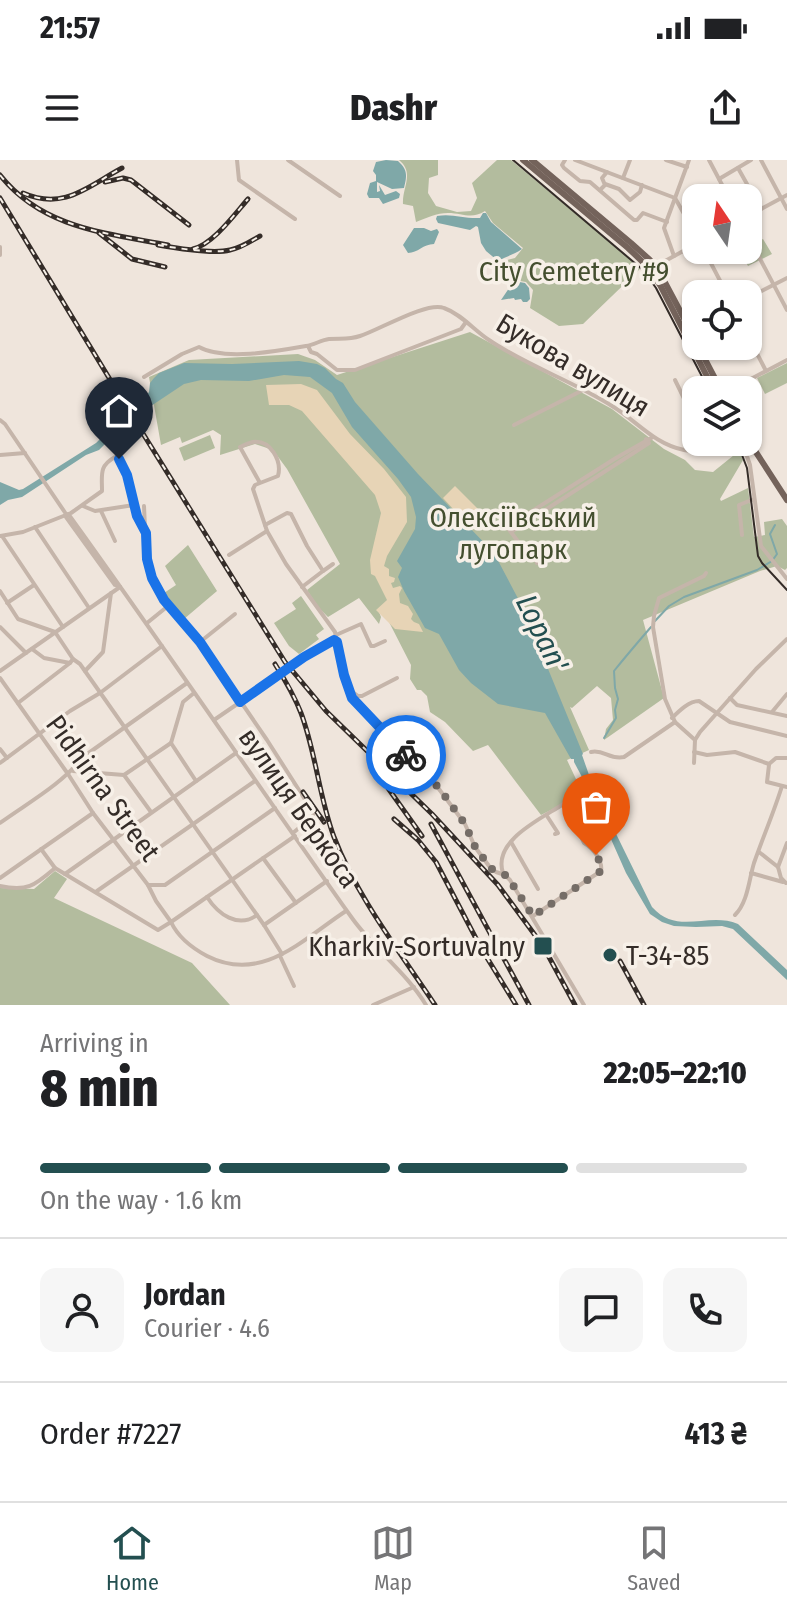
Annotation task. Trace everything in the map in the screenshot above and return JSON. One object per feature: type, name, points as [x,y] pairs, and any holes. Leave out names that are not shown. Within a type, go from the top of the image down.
[{"type":"main road","points":[[523,160],[653,269],[707,376]]},
{"type":"main road","points":[[532,160],[631,243],[653,269],[682,318]]},
{"type":"main road","points":[[758,456],[787,500]]},
{"type":"street","points":[[237,160],[239,180],[295,219]]},
{"type":"street","points":[[288,160],[340,196]]},
{"type":"street","points":[[565,160],[564,168],[580,181],[590,182],[634,220],[643,213],[667,222]]},
{"type":"street","points":[[575,160],[675,198],[682,210]]},
{"type":"street","points":[[623,178],[630,160]]},
{"type":"street","points":[[666,160],[687,167]]},
{"type":"street","points":[[674,256],[664,230],[689,160]]},
{"type":"street","points":[[709,160],[722,184]]},
{"type":"street","points":[[719,179],[751,160]]},
{"type":"street","points":[[761,160],[784,197],[787,209]]},
{"type":"street","points":[[738,168],[747,184]]},
{"type":"street","points":[[607,172],[602,178],[605,184],[619,189],[630,200],[640,192],[642,185]]},
{"type":"street","points":[[600,190],[605,184]]},
{"type":"street","points":[[762,208],[784,197]]},
{"type":"street","points":[[0,247],[0,255]]},
{"type":"street","points":[[653,269],[682,252]]},
{"type":"street","points":[[762,262],[787,310]]},
{"type":"street","points":[[762,291],[787,278]]},
{"type":"street","name":"Букова вулиця","points":[[144,377],[199,347],[210,352],[239,354],[308,346],[328,339],[359,337],[429,306],[441,306],[492,342],[613,406],[653,437],[682,449]]},
{"type":"street","points":[[308,346],[311,352],[337,370],[355,370],[461,329],[466,322]]},
{"type":"street","points":[[760,360],[766,371]]},
{"type":"street","points":[[757,376],[787,360]]},
{"type":"street","points":[[675,380],[682,394]]},
{"type":"street","points":[[514,425],[583,390]]},
{"type":"street","name":"вулиця Беркоса","points":[[0,420],[115,585],[120,587],[147,623],[358,926],[414,987],[426,1005]]},
{"type":"street","points":[[537,563],[534,555],[520,544],[507,527],[653,437]]},
{"type":"street","points":[[260,483],[240,447],[253,442],[263,444],[272,451],[280,465],[278,476],[255,485],[253,489],[266,528],[335,639],[344,675],[357,706],[433,781],[465,824],[476,849],[489,866],[503,873]]},
{"type":"street","points":[[0,455],[25,453]]},
{"type":"street","points":[[747,456],[761,546],[787,579]]},
{"type":"street","points":[[63,627],[1,536],[35,527],[83,506],[102,491],[102,469],[113,458],[119,459],[127,475],[134,505],[145,530]]},
{"type":"street","points":[[742,535],[739,505],[754,499]]},
{"type":"street","points":[[83,506],[95,511],[134,505]]},
{"type":"street","points":[[41,849],[55,868],[158,930],[263,858],[313,816],[200,642],[168,606],[149,571],[144,506]]},
{"type":"street","points":[[102,510],[115,541]]},
{"type":"street","points":[[229,555],[287,513],[291,514],[323,571]]},
{"type":"street","points":[[35,527],[89,608]]},
{"type":"street","points":[[302,587],[333,564]]},
{"type":"street","points":[[695,740],[674,720],[665,699],[653,627],[659,598],[706,573]]},
{"type":"street","points":[[0,609],[34,585]]},
{"type":"street","points":[[0,671],[120,587]]},
{"type":"street","points":[[0,591],[18,619],[55,632],[72,661],[85,671],[264,925],[294,986]]},
{"type":"street","points":[[85,671],[103,652],[111,593]]},
{"type":"street","points":[[147,623],[168,606]]},
{"type":"street","points":[[200,642],[235,614]]},
{"type":"street","points":[[213,720],[304,657],[361,624],[371,646],[385,641]]},
{"type":"street","points":[[0,627],[26,653]]},
{"type":"street","points":[[694,763],[695,740],[700,732],[787,639]]},
{"type":"street","points":[[0,763],[162,646]]},
{"type":"street","points":[[32,649],[44,658],[72,661]]},
{"type":"street","points":[[18,703],[72,661]]},
{"type":"street","name":"Pidhirna Street","points":[[0,678],[39,734],[71,772],[93,813],[148,885],[182,938],[214,960],[231,964],[249,965],[281,955]]},
{"type":"street","points":[[349,690],[362,696],[397,678]]},
{"type":"street","points":[[0,823],[63,780],[83,757],[187,683]]},
{"type":"street","points":[[71,772],[124,775],[171,743],[183,702],[194,693]]},
{"type":"street","points":[[772,712],[787,694]]},
{"type":"street","points":[[730,698],[737,705],[787,716]]},
{"type":"street","points":[[593,752],[621,758],[695,701],[730,722],[787,736]]},
{"type":"street","points":[[171,743],[196,781]]},
{"type":"street","points":[[0,749],[7,758]]},
{"type":"street","points":[[694,752],[707,755],[735,752],[769,764]]},
{"type":"street","points":[[65,874],[236,753]]},
{"type":"street","points":[[735,915],[742,906],[751,873],[784,786],[767,782],[769,764],[776,758],[787,758]]},
{"type":"street","points":[[124,775],[151,812]]},
{"type":"street","points":[[97,891],[255,781]]},
{"type":"street","points":[[533,916],[601,871],[602,867],[592,849],[584,843],[565,803],[524,829],[511,842],[501,866],[584,1005]]},
{"type":"street","points":[[148,885],[165,885],[275,808]]},
{"type":"street","points":[[0,878],[93,813]]},
{"type":"street","points":[[547,816],[558,833],[555,834]]},
{"type":"street","points":[[511,842],[538,889]]},
{"type":"street","points":[[787,843],[778,867],[781,878],[787,883]]},
{"type":"street","points":[[759,852],[778,867]]},
{"type":"street","points":[[263,858],[296,903]]},
{"type":"street","points":[[0,886],[33,886],[55,868]]},
{"type":"street","points":[[751,873],[787,883]]},
{"type":"street","points":[[264,925],[327,881]]},
{"type":"street","points":[[207,897],[219,912],[233,919],[248,920],[257,915]]},
{"type":"street","points":[[281,955],[347,910]]},
{"type":"street","points":[[373,1005],[414,987]]},
{"type":"green space","name":"City Cemetery #9","points":[[399,160],[438,160],[438,175],[429,178],[428,193],[436,206],[457,212],[471,211],[477,198],[472,183],[497,160],[511,160],[641,268],[583,324],[559,326],[530,308],[533,290],[526,282],[514,280],[496,263],[515,258],[523,248],[493,223],[485,211],[471,216],[440,214],[416,222],[413,206],[403,204],[407,175]]},
{"type":"green space","points":[[762,239],[772,254],[762,259]]},
{"type":"green space","name":"Олексіївський лугопарк","points":[[470,332],[612,409],[695,470],[713,472],[733,456],[741,456],[743,460],[720,499],[748,488],[754,537],[765,535],[764,522],[782,519],[787,526],[787,568],[777,566],[760,571],[643,620],[664,698],[604,740],[606,729],[613,720],[611,698],[597,686],[570,707],[589,750],[567,760],[583,794],[541,815],[488,745],[473,751],[445,722],[430,712],[427,696],[417,690],[410,679],[411,665],[389,622],[379,612],[379,624],[359,598],[328,617],[318,607],[307,590],[340,564],[287,469],[273,450],[255,444],[220,455],[221,435],[213,430],[182,443],[180,437],[161,445],[149,377],[189,360],[298,354],[315,360],[337,375]]},
{"type":"green space","points":[[787,363],[787,383],[765,394],[761,376]]},
{"type":"green space","points":[[210,435],[215,448],[184,461],[179,448]]},
{"type":"green space","points":[[188,545],[217,591],[184,619],[170,606],[164,593],[176,585],[165,566]]},
{"type":"green space","points":[[301,596],[324,629],[316,635],[319,639],[299,654],[289,646],[274,623],[296,609],[292,603]]},
{"type":"green space","points":[[55,871],[67,879],[54,898],[192,963],[230,1005],[0,1005],[0,888],[34,889]]},
{"type":"sand","points":[[301,384],[317,390],[350,434],[406,497],[407,522],[384,566],[389,569],[389,576],[395,578],[391,583],[393,588],[402,588],[400,603],[408,606],[413,614],[411,619],[419,624],[423,632],[395,629],[376,610],[387,600],[371,574],[370,560],[381,513],[375,495],[302,411],[289,405],[269,405],[266,385]]},
{"type":"sand","points":[[455,486],[479,510],[467,524],[443,498]]},
{"type":"water","points":[[398,161],[404,167],[406,177],[404,188],[392,189],[377,182],[377,192],[380,191],[379,185],[385,195],[396,191],[400,194],[399,198],[383,204],[379,198],[369,198],[367,194],[370,183],[376,181],[373,171],[376,162]]},
{"type":"water","points":[[483,213],[522,249],[498,261],[481,243],[478,227],[470,230],[438,223],[436,219],[442,215],[480,218]]},
{"type":"water","points":[[414,228],[437,229],[439,232],[434,244],[408,253],[403,245]]},
{"type":"water","points":[[514,281],[525,283],[529,288],[530,299],[527,302],[514,298],[501,300]]},
{"type":"water","points":[[299,361],[325,368],[343,383],[355,402],[418,474],[494,553],[523,608],[583,754],[594,789],[652,907],[672,920],[716,920],[738,924],[787,970],[787,980],[733,929],[722,926],[674,926],[650,914],[626,873],[574,759],[571,759],[545,713],[498,704],[459,670],[439,634],[425,628],[398,577],[402,568],[397,561],[415,529],[416,517],[411,497],[352,427],[332,393],[310,377],[284,375],[249,381],[201,380],[184,384],[127,422],[99,450],[86,455],[22,497],[0,505],[0,482],[23,489],[96,443],[145,398],[150,383],[159,373],[184,363]]},
{"type":"waterway","points":[[655,621],[669,606],[684,597],[757,570],[772,561],[777,554],[770,534],[775,525]]},
{"type":"waterway","points":[[604,738],[616,718],[618,699],[614,671],[651,627]]},
{"type":"tram line","points":[[513,160],[643,270],[656,288],[702,376]]},
{"type":"tram line","points":[[742,456],[747,468],[758,556],[787,590]]},
{"type":"railway","points":[[23,193],[38,198],[63,198],[87,189],[122,168]]},
{"type":"railway","points":[[0,175],[35,207],[55,217],[98,232],[168,245]]},
{"type":"railway","points":[[105,182],[123,178],[131,180],[189,225]]},
{"type":"railway","points":[[0,198],[285,662],[326,711],[432,814],[498,885],[543,946],[575,1005]]},
{"type":"railway","points":[[193,249],[216,235],[248,199]]},
{"type":"railway","points":[[99,233],[132,259],[165,267]]},
{"type":"railway","points":[[158,245],[223,251],[238,248],[260,236]]},
{"type":"railway","points":[[275,664],[301,713],[329,822],[344,859],[380,924],[435,1005]]},
{"type":"railway","points":[[378,774],[422,836]]},
{"type":"railway","points":[[303,792],[324,822]]},
{"type":"railway","points":[[394,819],[418,840],[436,862],[481,948],[516,1005]]},
{"type":"railway","points":[[431,824],[529,1005]]},
{"type":"railway","points":[[620,961],[644,1005]]},
{"type":"way so far","points":[[406,755],[433,781],[465,824],[476,849],[492,869],[507,876],[533,916],[601,871],[602,865],[596,855]]},
{"type":"place","name":"Kharkіv-Sortuvalny","points":[[543,946]]},
{"type":"place","name":"Т-34-85","points":[[610,955]]},
{"type":"route","points":[[119,459],[127,475],[137,516],[146,533],[147,559],[152,578],[168,606],[200,642],[240,702],[334,640],[357,706],[406,755]]},
{"type":"water label","name":"Lopan'","points":[[542,633]]}]
